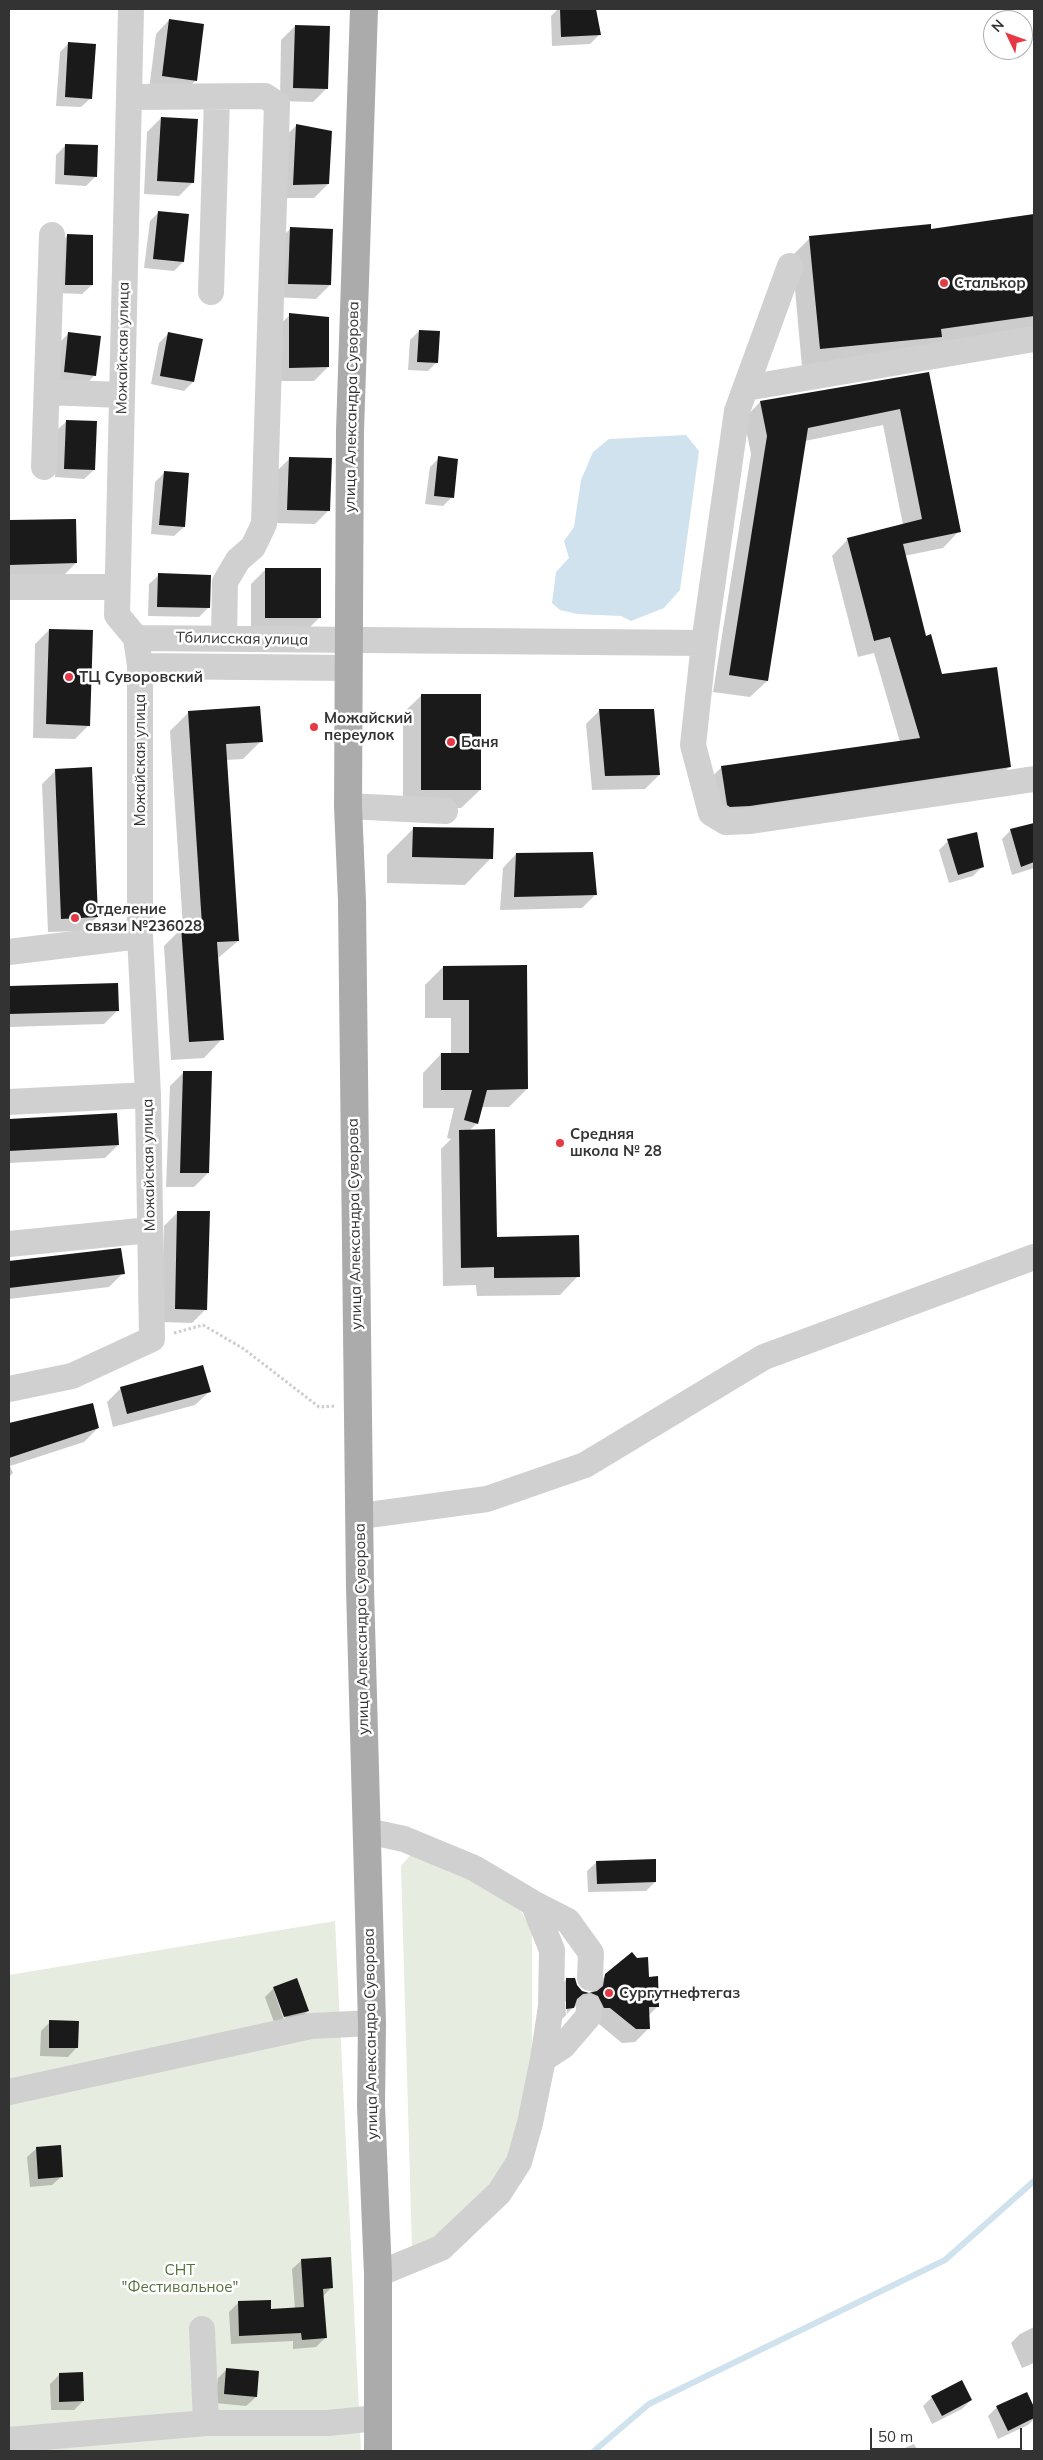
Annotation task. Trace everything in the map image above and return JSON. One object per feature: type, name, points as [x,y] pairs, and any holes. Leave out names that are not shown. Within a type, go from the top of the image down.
[{"type":"main road","name":"улица Александра Суворова","points":[[364,9],[350,431],[348,806],[352,902],[357,1405],[361,1516],[360,1588],[372,2024],[371,2106],[378,2274],[378,2451]]},
{"type":"street","points":[[124,9],[131,9]]},
{"type":"street","name":"Можайская улица","points":[[131,9],[117,615],[136,638],[140,666],[140,936],[148,1096],[152,1339]]},
{"type":"street","points":[[129,96],[265,96],[277,104],[264,524],[253,547],[238,560],[225,582],[224,639]]},
{"type":"street","points":[[211,292],[217,97]]},
{"type":"street","points":[[44,467],[52,236]]},
{"type":"street","points":[[790,266],[742,400],[704,643],[693,745],[711,813],[726,822],[751,821],[1034,779]]},
{"type":"street","points":[[742,400],[1034,338]]},
{"type":"street","points":[[47,392],[122,395]]},
{"type":"street","points":[[9,587],[118,587]]},
{"type":"street","name":"Тбилисская улица","points":[[136,638],[704,643]]},
{"type":"street","name":"Тбилисская улица","points":[[140,666],[349,668]]},
{"type":"street","points":[[348,806],[445,811]]},
{"type":"street","points":[[9,952],[140,936]]},
{"type":"street","points":[[9,1102],[148,1096]]},
{"type":"street","points":[[9,1244],[150,1230]]},
{"type":"street","points":[[361,1516],[487,1499],[585,1465],[764,1357],[1034,1257]]},
{"type":"street","points":[[9,1389],[72,1376],[152,1339]]},
{"type":"street","points":[[367,1831],[404,1839],[474,1868],[533,1903],[568,1921],[591,1953],[590,1978]]},
{"type":"street","points":[[378,2274],[441,2248],[499,2193],[519,2162],[530,2123],[543,2059],[550,2006],[552,1950],[533,1903]]},
{"type":"street","points":[[543,2059],[563,2046],[588,2017],[589,2008]]},
{"type":"street","points":[[9,2092],[311,2026],[372,2024]]},
{"type":"street","points":[[202,2329],[206,2423]]},
{"type":"street","points":[[9,2440],[206,2423],[328,2423],[377,2418]]},
{"type":"path","points":[[152,1339],[203,1325],[244,1349],[319,1407],[357,1405]]},
{"type":"green space","points":[[412,1853],[514,1900],[532,1930],[532,2035],[529,2168],[484,2212],[412,2249],[401,1866]]},
{"type":"green space","name":"СНТ \"Фестивальное\"","points":[[335,1921],[361,2451],[9,2451],[9,1975]]},
{"type":"water","points":[[686,435],[699,451],[680,590],[664,608],[631,621],[621,616],[577,614],[560,610],[552,603],[556,572],[569,558],[564,541],[574,527],[581,480],[593,452],[609,439]]},
{"type":"building","points":[[560,9],[596,9],[601,35],[561,37]]},
{"type":"building","points":[[169,19],[204,24],[197,81],[162,76]]},
{"type":"building","points":[[295,25],[330,26],[328,89],[293,88]]},
{"type":"building","points":[[68,42],[96,44],[92,99],[65,97]]},
{"type":"building","points":[[161,117],[198,119],[194,183],[157,181]]},
{"type":"building","points":[[296,124],[332,131],[329,184],[293,185]]},
{"type":"building","points":[[65,144],[98,145],[97,177],[64,175]]},
{"type":"building","points":[[158,211],[189,214],[184,262],[153,259]]},
{"type":"building","points":[[1034,214],[1034,316],[941,329],[942,337],[820,349],[809,236],[931,224],[931,229]]},
{"type":"building","points":[[290,227],[333,229],[331,285],[288,284]]},
{"type":"building","points":[[67,234],[93,235],[93,285],[65,285]]},
{"type":"building","points":[[289,313],[329,317],[329,367],[289,368]]},
{"type":"building","points":[[419,330],[440,331],[438,363],[417,362]]},
{"type":"building","points":[[68,332],[101,336],[96,376],[64,372]]},
{"type":"building","points":[[168,332],[203,339],[194,382],[160,376]]},
{"type":"building","points":[[929,372],[961,532],[903,544],[926,636],[931,634],[942,674],[997,667],[1011,767],[750,806],[730,807],[727,805],[721,766],[920,738],[890,637],[874,641],[847,538],[922,519],[900,409],[808,428],[768,681],[729,675],[767,436],[760,401]]},
{"type":"building","points":[[66,420],[97,421],[95,470],[64,469]]},
{"type":"building","points":[[438,456],[458,459],[454,498],[434,496]]},
{"type":"building","points":[[289,457],[332,458],[330,511],[287,510]]},
{"type":"building","points":[[164,471],[189,473],[185,527],[159,525]]},
{"type":"building","points":[[76,519],[77,563],[9,565],[9,520]]},
{"type":"building","points":[[265,568],[321,568],[321,618],[265,618]]},
{"type":"building","points":[[158,573],[211,575],[210,608],[157,607]]},
{"type":"building","name":"ТЦ Суворовский","points":[[49,629],[93,630],[90,726],[46,724]]},
{"type":"building","name":"Баня","points":[[421,694],[481,694],[481,790],[421,790]]},
{"type":"building","points":[[260,706],[263,742],[226,744],[239,941],[217,942],[224,1040],[189,1042],[181,926],[202,925],[188,711]]},
{"type":"building","points":[[599,709],[654,709],[660,775],[605,776]]},
{"type":"building","points":[[92,767],[98,917],[61,919],[55,769]]},
{"type":"building","points":[[1034,823],[1034,862],[1021,867],[1010,829]]},
{"type":"building","points":[[413,827],[494,828],[493,859],[412,857]]},
{"type":"building","points":[[977,832],[984,867],[958,875],[947,839]]},
{"type":"building","points":[[593,852],[597,895],[514,897],[516,853]]},
{"type":"building","points":[[527,965],[528,1089],[487,1090],[478,1124],[464,1120],[472,1090],[441,1090],[441,1053],[469,1053],[469,1000],[443,1000],[443,966]]},
{"type":"building","points":[[118,983],[119,1011],[9,1014],[9,986]]},
{"type":"building","points":[[183,1071],[212,1071],[209,1173],[180,1173]]},
{"type":"building","points":[[117,1113],[119,1145],[9,1151],[9,1119]]},
{"type":"building","points":[[495,1129],[497,1237],[579,1235],[580,1277],[494,1278],[494,1267],[461,1268],[459,1130]]},
{"type":"building","points":[[177,1211],[210,1211],[207,1310],[175,1309]]},
{"type":"building","points":[[121,1248],[125,1274],[9,1288],[9,1261]]},
{"type":"building","points":[[203,1365],[211,1392],[127,1414],[120,1387]]},
{"type":"building","points":[[93,1403],[99,1428],[9,1458],[9,1423]]},
{"type":"building","points":[[656,1859],[656,1882],[597,1884],[596,1861]]},
{"type":"building","name":"Сургутнефтегаз","points":[[632,1952],[637,1958],[648,1957],[649,1977],[658,1976],[659,2007],[649,2007],[650,2029],[636,2029],[610,2008],[604,2008],[598,1996],[591,1993],[583,1994],[577,1999],[574,2008],[566,2009],[566,1978],[575,1978],[577,1985],[582,1991],[589,1993],[597,1991],[603,1986],[605,1974]]},
{"type":"building","points":[[297,1978],[309,2011],[284,2017],[273,1987]]},
{"type":"building","points":[[49,2020],[79,2021],[78,2048],[49,2048]]},
{"type":"building","points":[[61,2145],[63,2177],[38,2179],[36,2147]]},
{"type":"building","points":[[331,2257],[333,2288],[323,2289],[327,2338],[302,2340],[301,2333],[239,2336],[238,2301],[271,2300],[271,2309],[304,2307],[301,2259]]},
{"type":"building","points":[[226,2368],[259,2371],[257,2397],[224,2394]]},
{"type":"building","points":[[83,2372],[84,2401],[59,2402],[59,2373]]},
{"type":"building","points":[[962,2380],[972,2400],[942,2416],[931,2396]]},
{"type":"building","points":[[1027,2392],[1034,2407],[1034,2418],[1008,2431],[996,2406]]},
{"type":"waterway","points":[[594,2451],[649,2404],[945,2260],[1034,2181]]},
{"type":"place","name":"Сталькор","points":[[944,283]]},
{"type":"place","name":"ТЦ Суворовский","points":[[69,677]]},
{"type":"place","name":"Можайский переулок","points":[[314,727]]},
{"type":"place","name":"Баня","points":[[451,742]]},
{"type":"place","name":"Отделение связи №236028","points":[[75,918]]},
{"type":"place","name":"Средняя школа № 28","points":[[560,1143]]},
{"type":"place","name":"Сургутнефтегаз","points":[[609,1993]]}]
